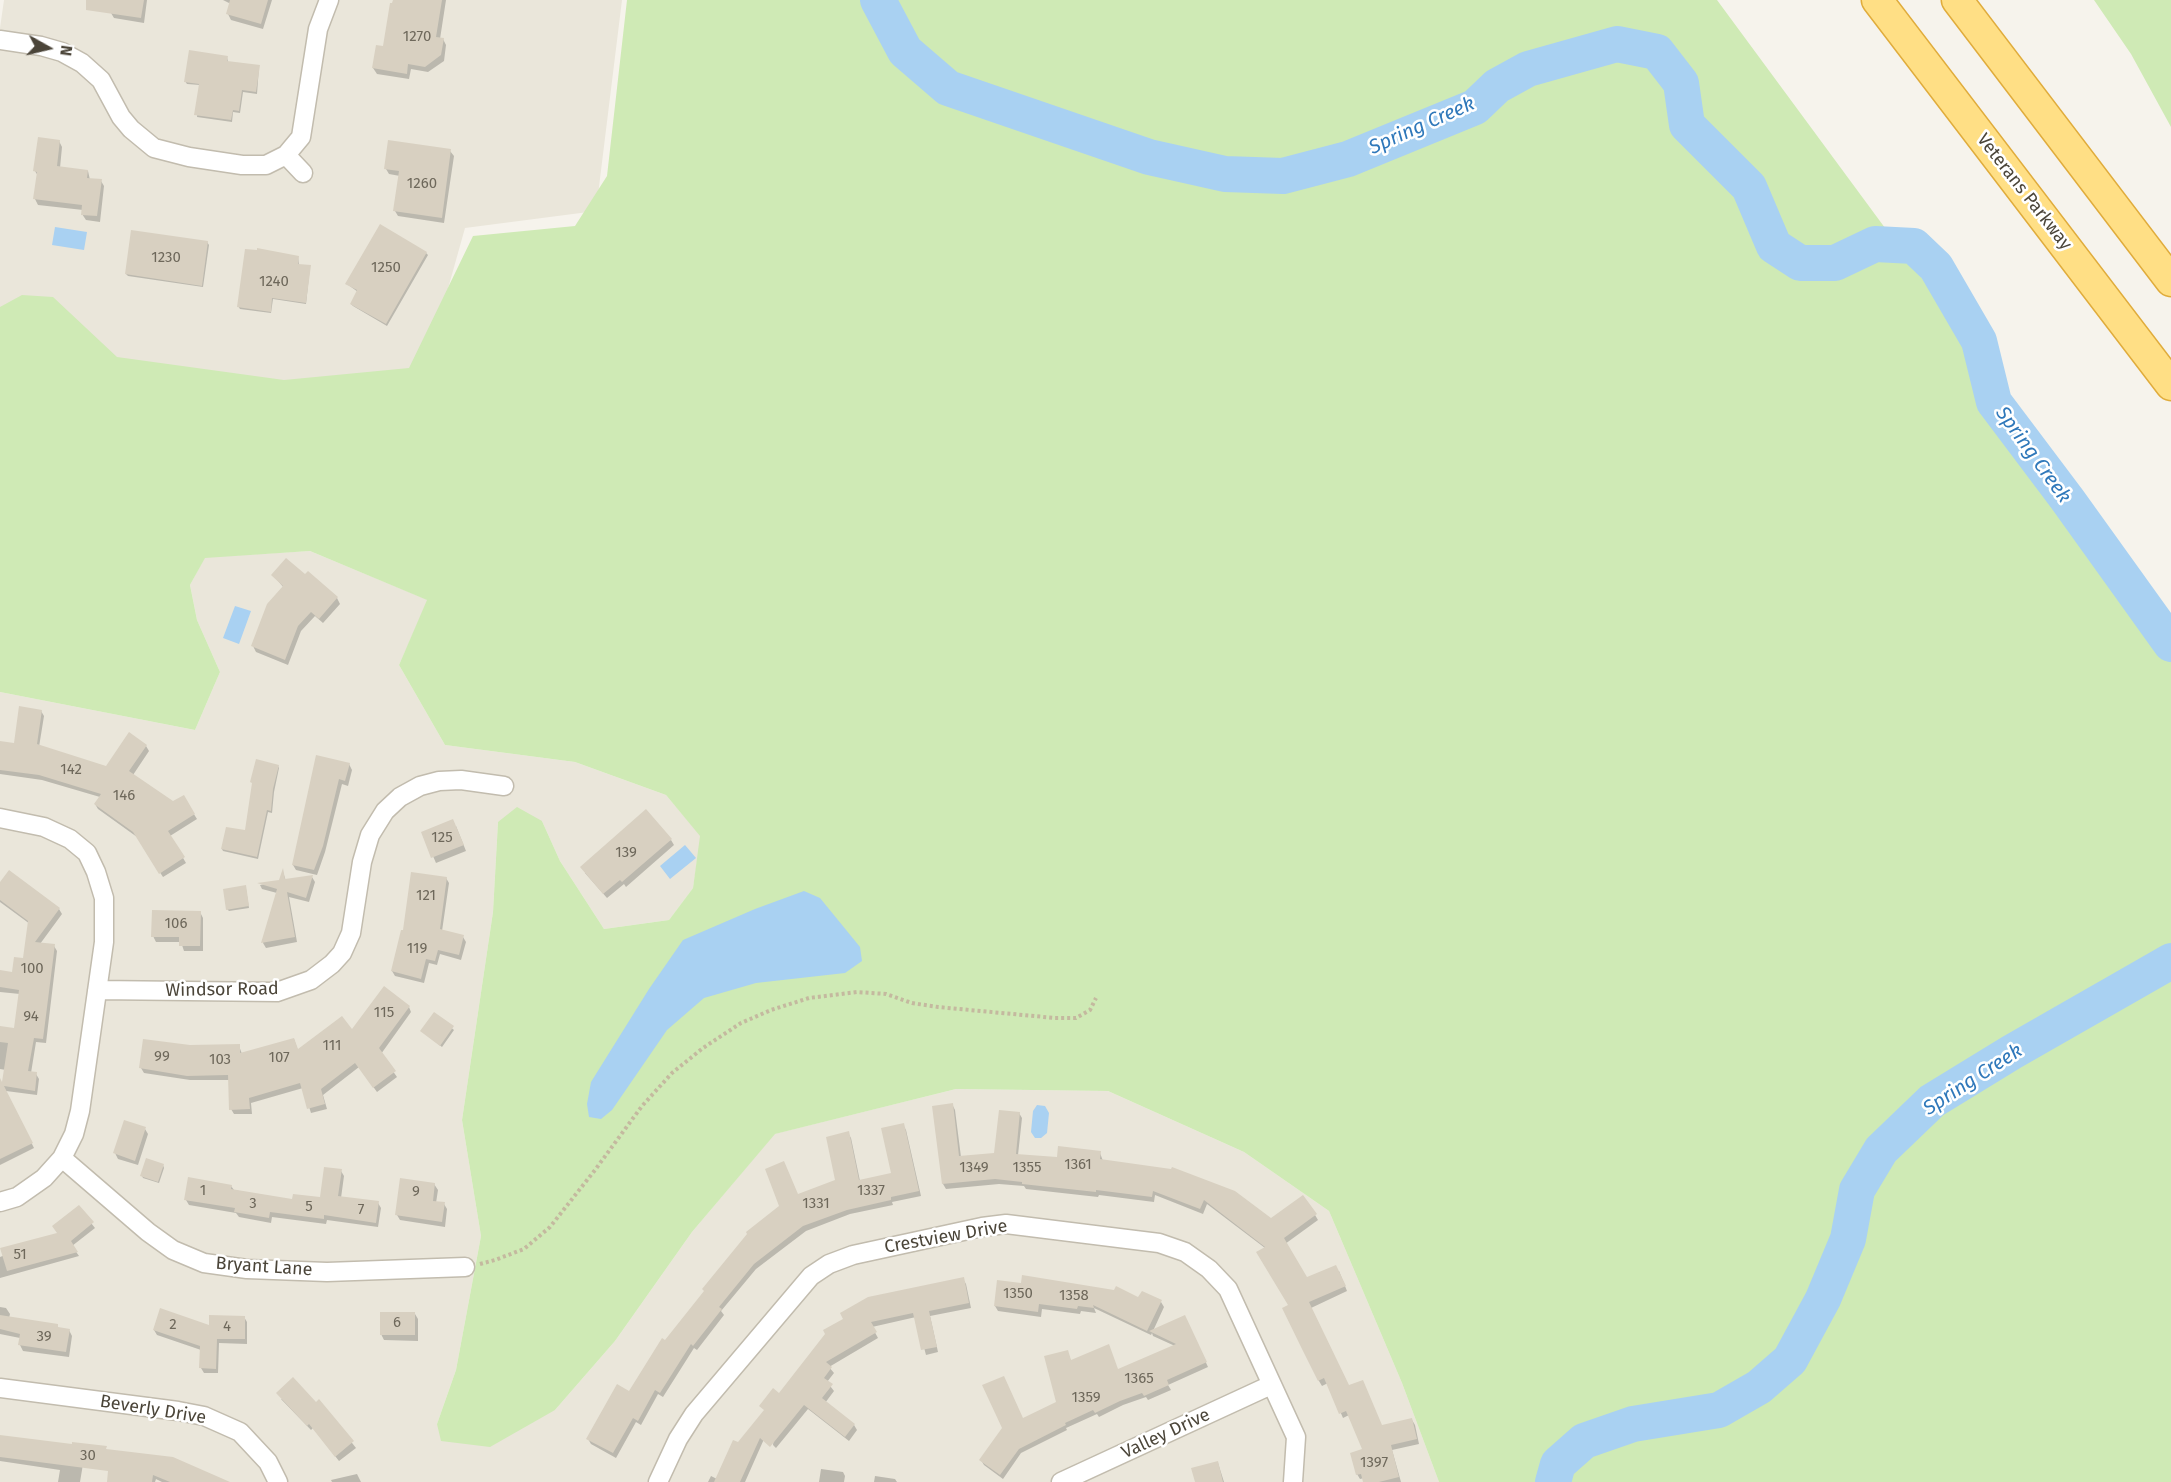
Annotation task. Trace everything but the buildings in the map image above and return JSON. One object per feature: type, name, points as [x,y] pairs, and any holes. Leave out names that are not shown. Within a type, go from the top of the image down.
[{"type":"highway","name":"Veterans Parkway","points":[[1877,0],[2171,385]]},
{"type":"highway","points":[[1957,0],[2171,281]]},
{"type":"street","points":[[0,40],[41,46],[62,52],[82,63],[101,80],[121,117],[131,129],[154,148],[172,154],[242,165],[266,165],[286,155],[300,137],[318,29],[329,0]]},
{"type":"street","points":[[286,155],[303,173]]},
{"type":"street","name":"Windsor Road","points":[[97,990],[277,992],[311,980],[342,953],[351,933],[362,862],[370,835],[385,811],[400,797],[420,786],[439,781],[461,780],[504,786]]},
{"type":"street","points":[[0,818],[44,827],[70,839],[87,853],[104,898],[104,942],[80,1111],[74,1134],[62,1158],[44,1179],[17,1197],[0,1202]]},
{"type":"street","name":"Bryant Lane","points":[[62,1158],[165,1244],[187,1257],[204,1263],[247,1269],[327,1272],[465,1267]]},
{"type":"street","name":"Crestview Drive","points":[[658,1482],[678,1439],[694,1414],[811,1276],[829,1264],[853,1255],[982,1227],[1006,1224],[1159,1243],[1185,1252],[1209,1269],[1228,1289],[1296,1437],[1293,1482]]},
{"type":"street","name":"Valley Drive","points":[[1061,1482],[1271,1385]]},
{"type":"street","name":"Beverly Drive","points":[[0,1388],[204,1416],[240,1432],[268,1462],[278,1482]]},
{"type":"path","points":[[465,1267],[495,1260],[524,1249],[550,1227],[642,1106],[672,1073],[703,1048],[741,1023],[809,998],[857,992],[886,994],[912,1003],[1055,1018],[1076,1018],[1090,1010],[1096,998]]},
{"type":"shaded area","points":[[4,0],[622,0],[596,211],[465,228],[410,424],[0,375],[0,28]]},
{"type":"shaded area","points":[[310,551],[428,600],[399,665],[445,745],[575,762],[666,795],[701,836],[693,888],[669,920],[604,929],[560,861],[542,821],[498,822],[493,912],[462,1120],[481,1236],[456,1370],[437,1424],[555,1410],[615,1341],[692,1232],[774,1134],[956,1089],[1108,1091],[1244,1152],[1329,1211],[1402,1383],[1439,1482],[0,1482],[0,692],[195,730],[220,672],[197,620],[190,585],[205,557]]},
{"type":"green space","points":[[627,0],[1717,0],[2171,616],[2171,1482],[1439,1482],[1402,1383],[1329,1211],[1244,1152],[1108,1091],[956,1089],[775,1134],[692,1232],[615,1341],[555,1410],[490,1447],[441,1441],[437,1424],[456,1370],[481,1236],[462,1120],[493,912],[498,822],[517,807],[542,821],[560,861],[604,929],[669,920],[693,888],[700,836],[666,795],[575,762],[445,745],[399,665],[427,600],[310,551],[205,558],[190,585],[197,620],[220,672],[195,730],[0,692],[0,307],[22,295],[53,297],[117,357],[284,380],[409,368],[473,236],[575,226],[607,176]]},
{"type":"green space","points":[[2094,0],[2171,0],[2171,127],[2131,54]]},
{"type":"water","points":[[55,227],[87,232],[84,250],[52,245]]},
{"type":"water","points":[[235,606],[251,611],[239,644],[223,638]]},
{"type":"water","points":[[685,845],[696,858],[670,879],[660,866]]},
{"type":"water","points":[[804,891],[820,898],[860,947],[862,961],[845,973],[756,983],[704,998],[667,1030],[612,1110],[601,1119],[589,1117],[587,1104],[591,1082],[649,989],[683,940]]},
{"type":"water","points":[[1037,1105],[1045,1106],[1049,1113],[1047,1133],[1041,1138],[1035,1138],[1031,1132],[1033,1111]]},
{"type":"waterway","name":"Spring Creek","points":[[878,0],[905,51],[948,88],[1149,157],[1225,174],[1283,176],[1348,159],[1475,107],[1497,86],[1528,69],[1617,44],[1657,52],[1681,83],[1687,125],[1749,187],[1774,246],[1800,263],[1835,263],[1875,244],[1914,246],[1936,267],[1979,341],[1994,402],[2171,644]]},
{"type":"waterway","name":"Spring Creek","points":[[1553,1482],[1558,1464],[1584,1441],[1633,1424],[1719,1410],[1759,1387],[1790,1360],[1823,1299],[1848,1239],[1857,1190],[1881,1150],[1932,1101],[2012,1052],[2171,961]]}]
